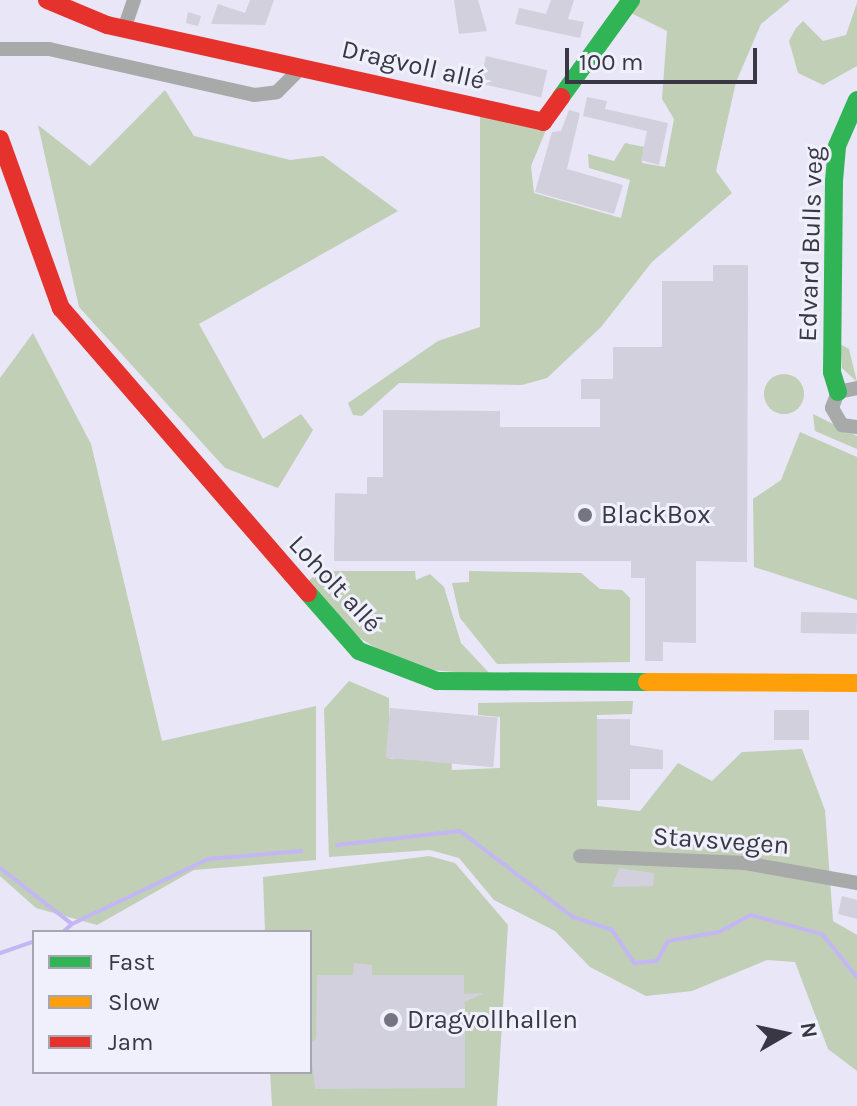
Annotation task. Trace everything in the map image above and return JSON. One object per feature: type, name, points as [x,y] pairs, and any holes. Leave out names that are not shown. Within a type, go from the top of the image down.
[{"type":"street","name":"Dragvoll allé","points":[[47,0],[124,29],[543,122],[631,0]]},
{"type":"street","points":[[124,29],[134,0]]},
{"type":"street","points":[[0,49],[40,47],[254,95],[286,86],[300,69]]},
{"type":"street","name":"Edvard Bulls veg","points":[[857,100],[837,146],[832,372],[838,392],[836,421],[857,427]]},
{"type":"street","name":"Loholt allé","points":[[0,139],[61,308],[359,651],[437,681],[857,683]]},
{"type":"street","points":[[838,392],[857,388]]},
{"type":"street","name":"Stavsvegen","points":[[580,856],[745,863],[857,883]]},
{"type":"green space","points":[[638,0],[790,0],[761,24],[736,82],[716,171],[732,193],[652,262],[601,327],[547,378],[522,385],[399,383],[362,416],[353,415],[348,403],[438,341],[480,327],[480,115],[546,130],[531,166],[534,193],[621,218],[630,180],[589,168],[588,154],[614,161],[625,143],[644,147],[642,163],[665,167],[674,119],[662,99],[667,31],[629,12]]},
{"type":"green space","points":[[857,3],[857,66],[823,85],[798,73],[789,41],[796,28],[803,21],[823,41],[846,35]]},
{"type":"green space","points":[[165,90],[194,136],[290,160],[323,156],[398,211],[199,324],[263,439],[301,414],[313,430],[278,488],[225,468],[79,307],[38,125],[90,166]]},
{"type":"green space","points":[[33,333],[91,444],[162,741],[316,706],[316,860],[194,870],[97,925],[36,908],[0,876],[0,378]]},
{"type":"green space","points":[[840,344],[849,349],[857,382],[842,368]]},
{"type":"green space","points":[[784,374],[798,380],[804,394],[798,408],[784,414],[770,408],[764,394],[770,380]]},
{"type":"green space","points":[[813,414],[857,436],[857,449],[815,431]]},
{"type":"green space","points":[[800,432],[857,457],[857,600],[754,567],[753,499],[781,480]]},
{"type":"green space","points":[[320,571],[415,571],[416,580],[430,574],[444,587],[461,643],[491,675],[408,668],[347,630],[306,583]]},
{"type":"green space","points":[[469,571],[581,573],[600,589],[622,590],[630,598],[630,662],[497,664],[460,618],[452,583],[469,582]]},
{"type":"green space","points":[[349,681],[389,698],[390,759],[451,752],[452,770],[500,768],[500,717],[478,715],[478,703],[633,701],[632,714],[597,715],[597,806],[640,811],[678,763],[712,781],[742,752],[802,749],[825,810],[833,921],[857,935],[857,1071],[828,1049],[795,962],[767,960],[692,991],[646,996],[590,967],[555,931],[494,900],[459,858],[430,850],[329,857],[324,709]]},
{"type":"green space","points":[[429,856],[455,863],[508,925],[497,1106],[272,1106],[270,1074],[312,1074],[312,930],[265,930],[263,877]]},
{"type":"building","points":[[250,0],[274,0],[265,25],[211,24],[218,4],[245,13]]},
{"type":"building","points":[[454,0],[478,0],[487,31],[459,34]]},
{"type":"building","points":[[551,0],[574,0],[568,19],[584,22],[580,38],[515,24],[519,8],[546,14]]},
{"type":"building","points":[[188,12],[201,16],[198,26],[186,23]]},
{"type":"building","points":[[486,56],[547,70],[541,97],[480,83]]},
{"type":"building","points":[[587,97],[607,101],[605,109],[668,123],[659,165],[641,160],[647,131],[583,116]]},
{"type":"building","points":[[569,110],[580,113],[567,169],[623,185],[614,214],[535,192],[552,132],[561,131]]},
{"type":"building","points":[[713,265],[748,265],[747,562],[696,561],[696,643],[663,642],[663,661],[645,661],[645,578],[631,578],[631,561],[334,561],[335,493],[367,494],[367,477],[383,477],[383,410],[500,411],[500,427],[600,427],[600,399],[581,399],[581,379],[613,379],[613,347],[662,347],[662,281],[713,281]]},
{"type":"building","points":[[801,612],[857,613],[857,634],[801,633]]},
{"type":"building","points":[[390,708],[498,717],[493,767],[386,758]]},
{"type":"building","points":[[774,710],[809,710],[809,740],[774,740]]},
{"type":"building","points":[[597,719],[630,719],[630,745],[663,750],[663,769],[630,769],[630,800],[597,800]]},
{"type":"building","points":[[619,868],[654,873],[653,886],[612,887]]},
{"type":"building","points":[[842,896],[857,900],[857,919],[838,914]]},
{"type":"building","name":"Dragvollhallen","points":[[354,963],[372,965],[372,975],[464,975],[464,994],[484,993],[465,1002],[465,1088],[315,1089],[312,1042],[316,1039],[317,975],[353,975]]},
{"type":"waterway","points":[[337,845],[460,831],[573,917],[612,930],[634,963],[657,961],[668,941],[719,932],[751,915],[822,934],[857,977]]},
{"type":"waterway","points":[[0,868],[72,924],[208,859],[302,851]]},
{"type":"waterway","points":[[65,930],[72,924]]},
{"type":"waterway","points":[[0,953],[32,942]]},
{"type":"traffic: fast","points":[[561,97],[631,0]]},
{"type":"traffic: fast","points":[[838,392],[832,372],[834,181],[837,146],[857,100]]},
{"type":"traffic: fast","points":[[308,593],[359,651],[437,681],[647,682]]},
{"type":"traffic: slow","points":[[647,682],[857,683]]},
{"type":"traffic: jam","points":[[47,0],[107,25],[543,122],[561,97]]},
{"type":"traffic: jam","points":[[0,139],[61,308],[308,593]]},
{"type":"place","name":"BlackBox","points":[[585,515]]},
{"type":"place","name":"Dragvollhallen","points":[[391,1020]]}]
